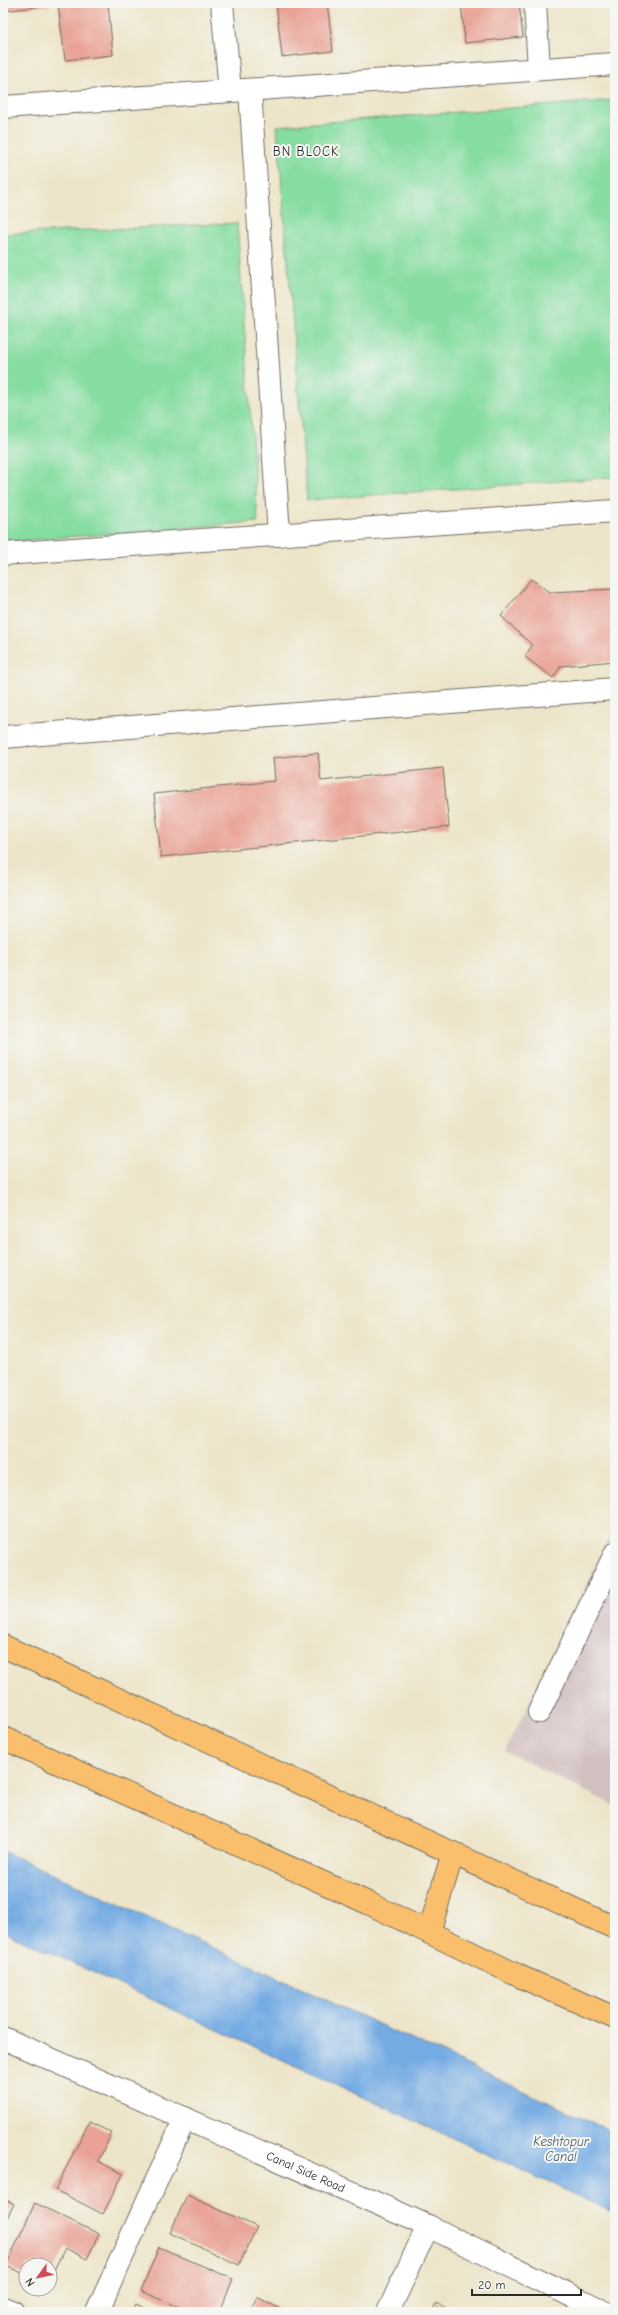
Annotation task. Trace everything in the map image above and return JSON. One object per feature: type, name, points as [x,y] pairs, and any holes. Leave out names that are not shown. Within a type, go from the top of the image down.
[{"type":"main road","points":[[3,1646],[615,1928]]},
{"type":"main road","points":[[3,1738],[615,2018]]},
{"type":"main road","points":[[429,1932],[454,1853]]},
{"type":"street","points":[[222,3],[240,91],[279,535]]},
{"type":"street","points":[[535,3],[539,69]]},
{"type":"street","points":[[3,107],[615,64]]},
{"type":"street","points":[[3,554],[615,511]]},
{"type":"street","points":[[3,737],[615,689]]},
{"type":"street","points":[[539,1712],[615,1554]]},
{"type":"street","name":"Canal Side Road","points":[[3,2038],[428,2226],[605,2312]]},
{"type":"street","points":[[97,2312],[184,2118]]},
{"type":"street","points":[[388,2312],[428,2226]]},
{"type":"street","points":[[3,2308],[13,2312]]},
{"type":"shaded area","points":[[615,1527],[615,1806],[505,1751]]},
{"type":"green space","points":[[615,100],[615,477],[307,500],[277,126]]},
{"type":"green space","points":[[237,223],[258,522],[3,542],[3,234]]},
{"type":"water","name":"Keshtopur Canal","points":[[3,1851],[615,2133],[615,2213],[3,1931]]},
{"type":"building","points":[[3,3],[51,3],[51,5],[3,11]]},
{"type":"building","points":[[58,3],[108,3],[113,55],[65,60]]},
{"type":"building","points":[[276,3],[327,3],[333,51],[282,57]]},
{"type":"building","points":[[461,3],[519,3],[523,37],[465,43]]},
{"type":"building","points":[[531,579],[550,592],[615,589],[615,661],[561,666],[553,678],[525,657],[532,645],[501,616]]},
{"type":"building","points":[[318,753],[321,781],[443,768],[449,827],[161,857],[154,794],[275,781],[273,758]]},
{"type":"building","points":[[89,2122],[112,2133],[98,2161],[123,2174],[103,2214],[55,2190]]},
{"type":"building","points":[[187,2195],[257,2227],[239,2265],[170,2233]]},
{"type":"building","points":[[3,2198],[14,2204],[3,2226]]},
{"type":"building","points":[[35,2203],[99,2234],[87,2259],[65,2248],[58,2262],[58,2257],[18,2257],[18,2271],[6,2266]]},
{"type":"building","points":[[159,2247],[233,2279],[219,2312],[191,2312],[141,2291]]},
{"type":"building","points":[[257,2297],[286,2312],[249,2312]]},
{"type":"building","points":[[436,2303],[454,2312],[432,2312]]},
{"type":"building","points":[[136,2304],[153,2312],[132,2312]]},
{"type":"district","name":"BN BLOCK","points":[[306,151]]}]
